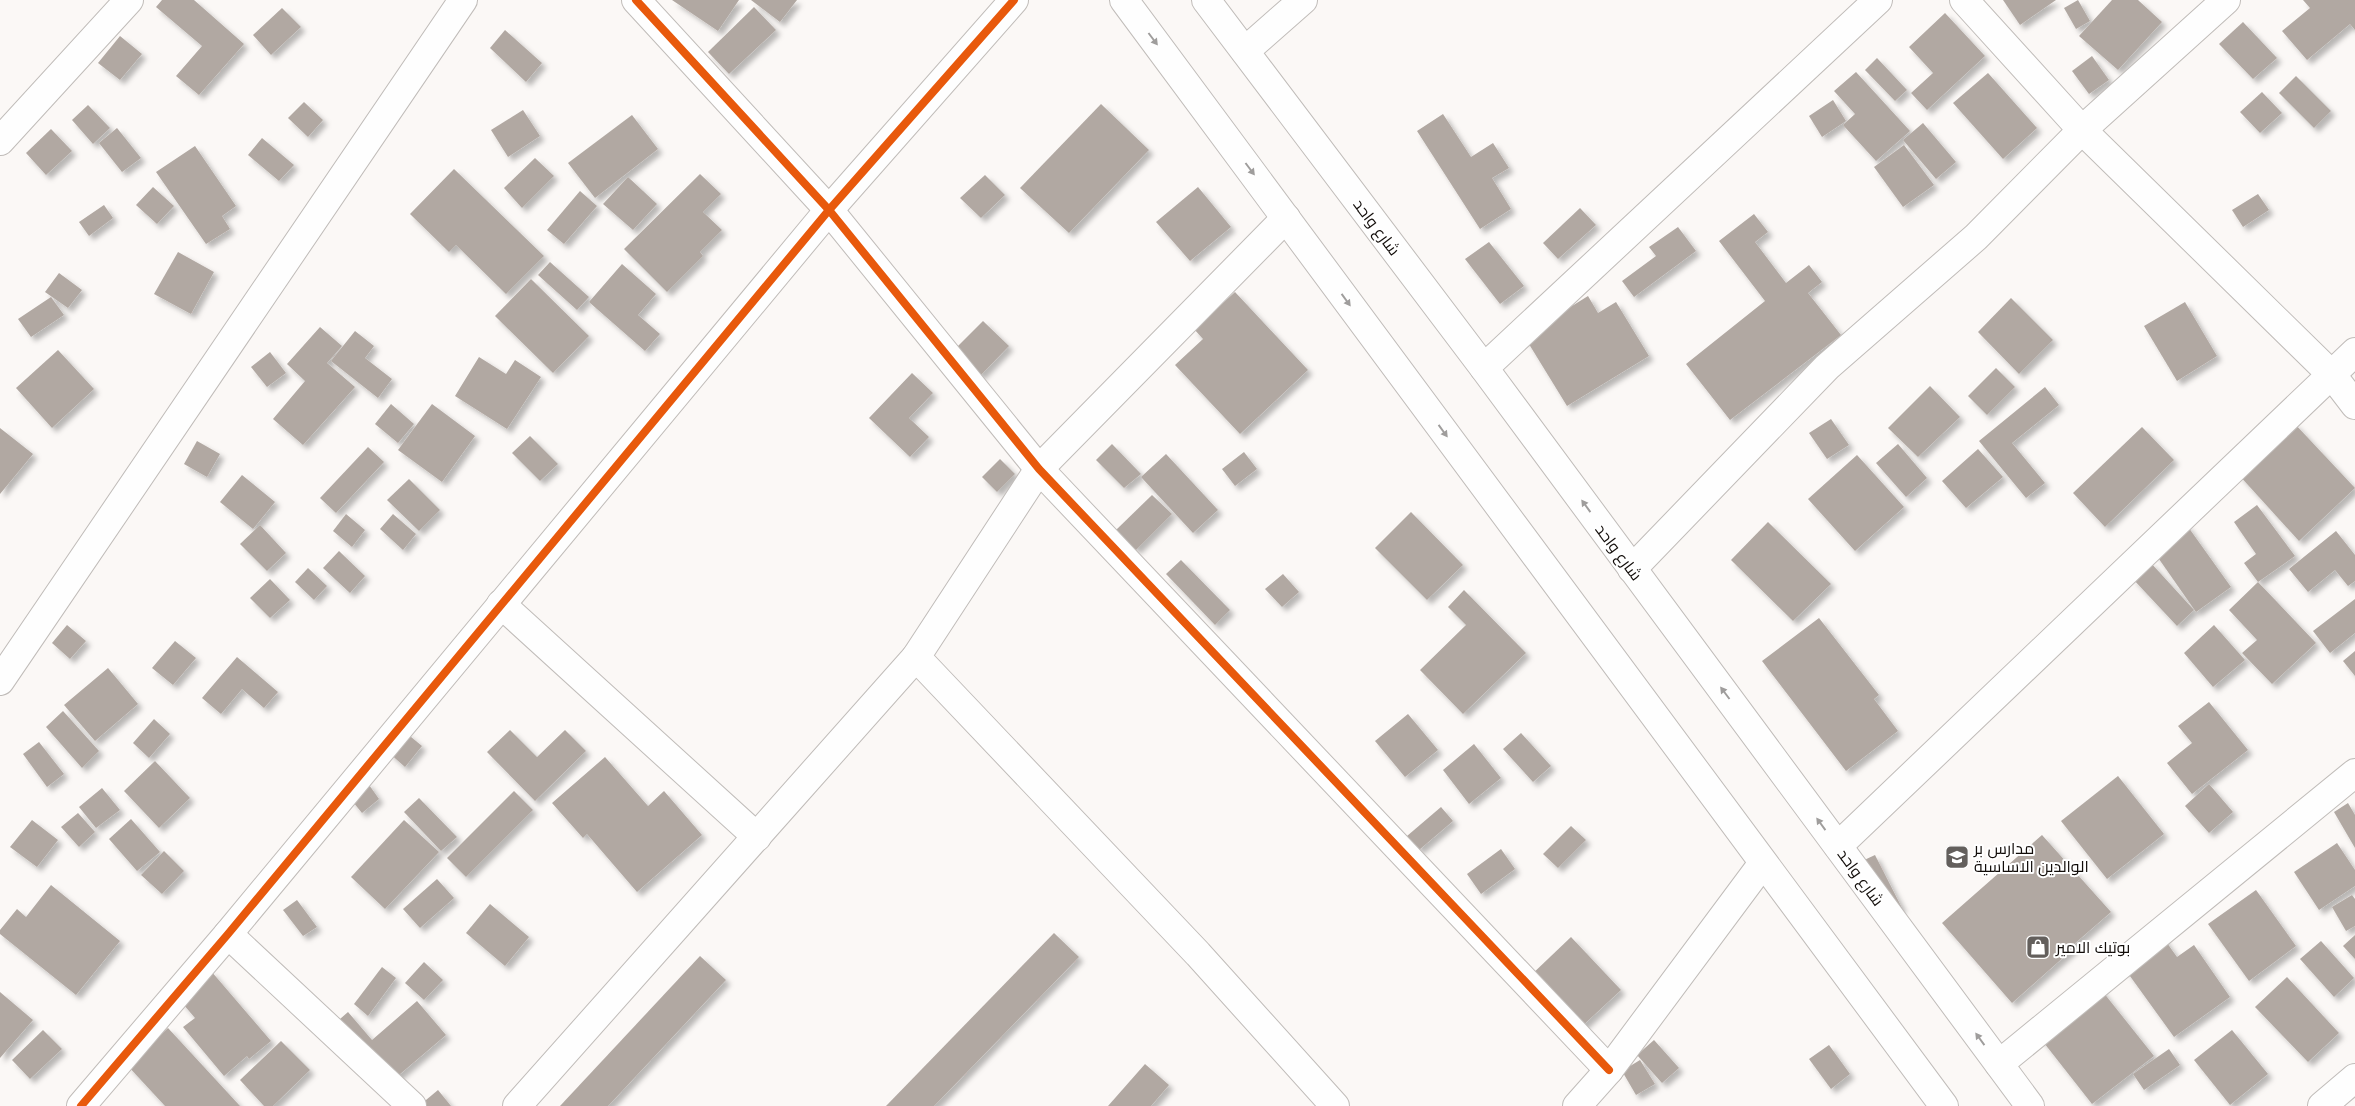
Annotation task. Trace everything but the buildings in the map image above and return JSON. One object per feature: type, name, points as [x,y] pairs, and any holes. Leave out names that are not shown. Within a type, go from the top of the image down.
[{"type":"street","points":[[0,141],[129,0]]},
{"type":"street","points":[[0,681],[463,0]]},
{"type":"street","points":[[636,0],[830,210],[1039,469],[1609,1070]]},
{"type":"street","points":[[81,1106],[228,934],[830,210],[1014,0]]},
{"type":"street","points":[[1124,0],[1944,1106]]},
{"type":"street","name":"شارع واحد","points":[[1206,0],[1484,368],[2030,1106]]},
{"type":"street","points":[[1244,51],[1303,0]]},
{"type":"street","points":[[1484,368],[1878,0]]},
{"type":"street","points":[[1964,0],[2082,130],[2332,375],[2355,405]]},
{"type":"street","points":[[1632,569],[1827,367],[1976,237],[2082,130],[2226,0]]},
{"type":"street","points":[[517,1106],[916,657],[1039,469],[1286,218]]},
{"type":"street","points":[[1838,846],[2355,352]]},
{"type":"street","points":[[501,604],[757,837]]},
{"type":"street","points":[[916,657],[1198,954],[1335,1106]]},
{"type":"street","points":[[1999,1064],[2355,773]]},
{"type":"street","points":[[1577,1106],[1609,1070],[1763,863]]},
{"type":"street","points":[[228,934],[412,1106]]},
{"type":"street","points":[[2322,1106],[2355,1078]]},
{"type":"cycle path","points":[[636,0],[829,210],[1039,469],[1609,1070]]},
{"type":"cycle path","points":[[81,1106],[228,934],[829,210],[1014,0]]},
{"type":"place","name":"مدارس بر الوالدين الاساسية","points":[[1957,857]]},
{"type":"place","name":"بوتيك الامير","points":[[2038,947]]}]
